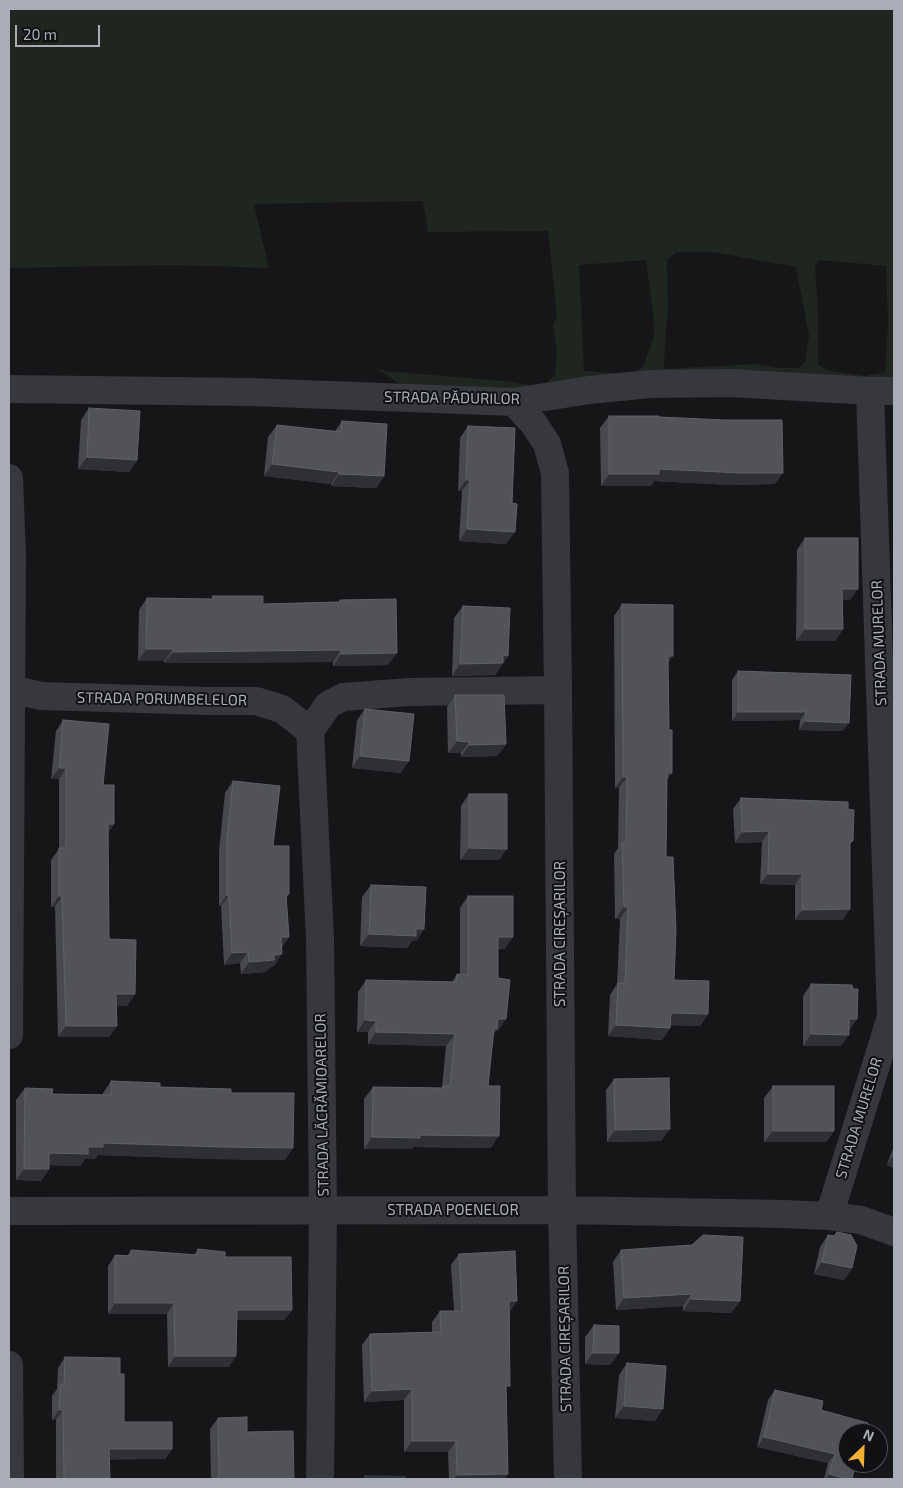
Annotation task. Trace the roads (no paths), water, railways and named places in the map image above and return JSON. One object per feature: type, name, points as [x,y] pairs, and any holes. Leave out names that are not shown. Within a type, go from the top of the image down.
[{"type":"street","name":"STRADA PĂDURILOR","points":[[9,389],[250,392],[514,402],[589,390],[650,384],[731,383],[882,391]]},
{"type":"street","name":"STRADA MURELOR","points":[[829,1216],[892,1013],[882,391]]},
{"type":"street","name":"STRADA CIREȘARILOR","points":[[514,402],[534,424],[547,444],[555,473],[562,1210],[568,1479]]},
{"type":"street","points":[[9,478],[12,556],[9,1035]]},
{"type":"street","name":"STRADA PORUMBELELOR","points":[[11,689],[41,696],[256,701],[282,709],[310,731]]},
{"type":"street","points":[[310,731],[328,705],[343,697],[409,692],[558,690]]},
{"type":"street","name":"STRADA LĂCRĂMIOARELOR","points":[[310,731],[320,938],[323,1211],[320,1479]]},
{"type":"street","name":"STRADA POENELOR","points":[[9,1210],[562,1210],[784,1214],[862,1220],[894,1232]]},
{"type":"street","points":[[9,1365],[10,1479]]}]
